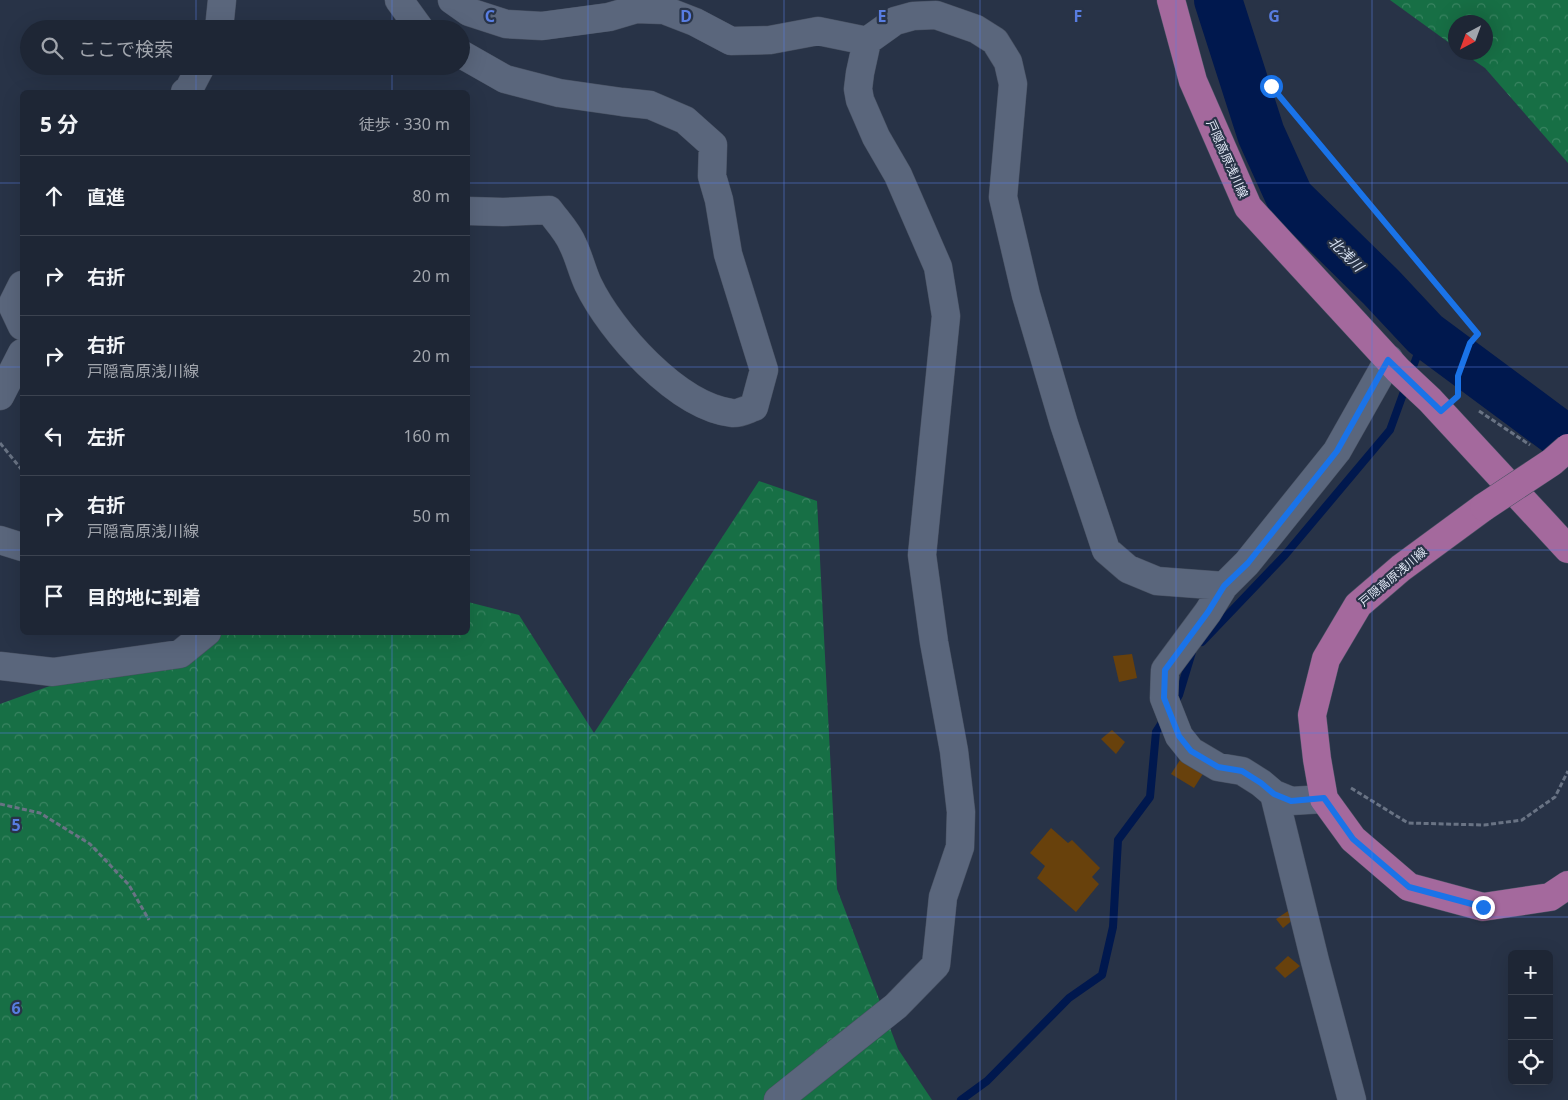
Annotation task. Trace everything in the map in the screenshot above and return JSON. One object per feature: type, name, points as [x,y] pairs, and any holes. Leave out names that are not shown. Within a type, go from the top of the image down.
[{"type":"main road","name":"戸隠高原浅川線","points":[[1171,0],[1193,81],[1248,207],[1568,549]]},
{"type":"main road","name":"戸隠高原浅川線","points":[[1568,448],[1552,462],[1484,507],[1400,568],[1358,605],[1326,659],[1312,714],[1317,760],[1324,798],[1353,839],[1409,887],[1483,907],[1550,897],[1568,885]]},
{"type":"street","points":[[220,20],[222,0]]},
{"type":"street","points":[[399,0],[413,20]]},
{"type":"street","points":[[452,0],[470,12],[506,24],[542,26],[610,17],[636,9],[664,10],[695,22],[731,41],[770,40],[818,31],[867,40]]},
{"type":"street","points":[[780,1098],[896,1006],[936,965],[943,897],[960,847],[962,812],[954,750],[934,642],[922,555],[946,316],[938,267],[898,175],[876,137],[860,100],[858,89],[867,40],[895,21],[913,16],[936,15],[976,29],[995,41],[1008,62],[1013,84],[1003,197],[1026,295],[1064,424],[1106,550],[1128,569],[1157,581],[1224,586]]},
{"type":"street","points":[[470,59],[505,79],[559,93],[650,105],[685,120],[713,145],[712,176],[719,200],[728,254],[764,370],[754,407],[734,414],[702,404],[665,381],[640,356],[608,318],[588,284],[573,243],[549,210],[470,211]]},
{"type":"street","points":[[188,90],[196,75]]},
{"type":"street","points":[[20,289],[12,305],[20,322]]},
{"type":"street","points":[[0,396],[20,357]]},
{"type":"street","points":[[1324,798],[1291,801],[1274,794],[1242,771],[1218,767],[1191,751],[1179,736],[1164,698],[1165,670],[1208,612],[1224,586],[1248,563],[1337,451],[1394,365]]},
{"type":"street","points":[[0,540],[20,546]]},
{"type":"street","points":[[0,666],[53,672],[180,654],[203,635]]},
{"type":"street","points":[[1274,794],[1315,961],[1352,1100]]},
{"type":"path","points":[[1271,86],[1478,334],[1470,343],[1458,376],[1458,396],[1435,405]]},
{"type":"path","points":[[1473,407],[1536,450]]},
{"type":"path","points":[[0,442],[20,467]]},
{"type":"path","points":[[1324,798],[1347,786],[1408,823],[1484,825],[1522,820],[1555,797],[1568,771]]},
{"type":"path","points":[[0,804],[40,813],[90,844],[130,885],[149,920]]},
{"type":"green space","points":[[1390,0],[1568,0],[1568,163],[1485,68],[1473,60],[1493,60],[1493,15],[1448,15],[1448,42]]},
{"type":"green space","points":[[759,481],[817,501],[837,889],[898,1049],[932,1100],[0,1100],[0,704],[190,635],[470,635],[470,603],[519,615],[594,733]]},
{"type":"building","points":[[1132,654],[1137,678],[1119,682],[1113,656]]},
{"type":"building","points":[[1112,730],[1125,742],[1116,754],[1101,739]]},
{"type":"building","points":[[1182,757],[1204,772],[1194,788],[1171,774]]},
{"type":"building","points":[[1051,828],[1068,843],[1072,840],[1100,868],[1092,877],[1099,884],[1076,912],[1037,878],[1045,866],[1030,853]]},
{"type":"building","points":[[1288,911],[1294,919],[1283,928],[1276,919]]},
{"type":"building","points":[[1288,956],[1300,966],[1285,978],[1275,968]]},
{"type":"waterway","name":"北浅川","points":[[1218,0],[1261,134],[1290,198],[1381,287],[1425,334],[1568,440]]},
{"type":"waterway","points":[[1410,375],[1425,334]]},
{"type":"waterway","points":[[1202,642],[1285,555],[1390,430],[1406,386]]},
{"type":"waterway","points":[[1174,704],[1179,695],[1192,652]]},
{"type":"waterway","points":[[961,1100],[987,1081],[1069,998],[1102,975],[1113,927],[1118,840],[1150,797],[1156,732],[1165,718]]},
{"type":"route","points":[[1271,86],[1478,334],[1470,343],[1458,376],[1458,396],[1441,411],[1388,360],[1337,451],[1248,563],[1224,586],[1208,612],[1165,670],[1164,698],[1179,736],[1191,751],[1218,767],[1242,771],[1274,794],[1291,801],[1324,798],[1353,839],[1409,887],[1483,907]]}]
